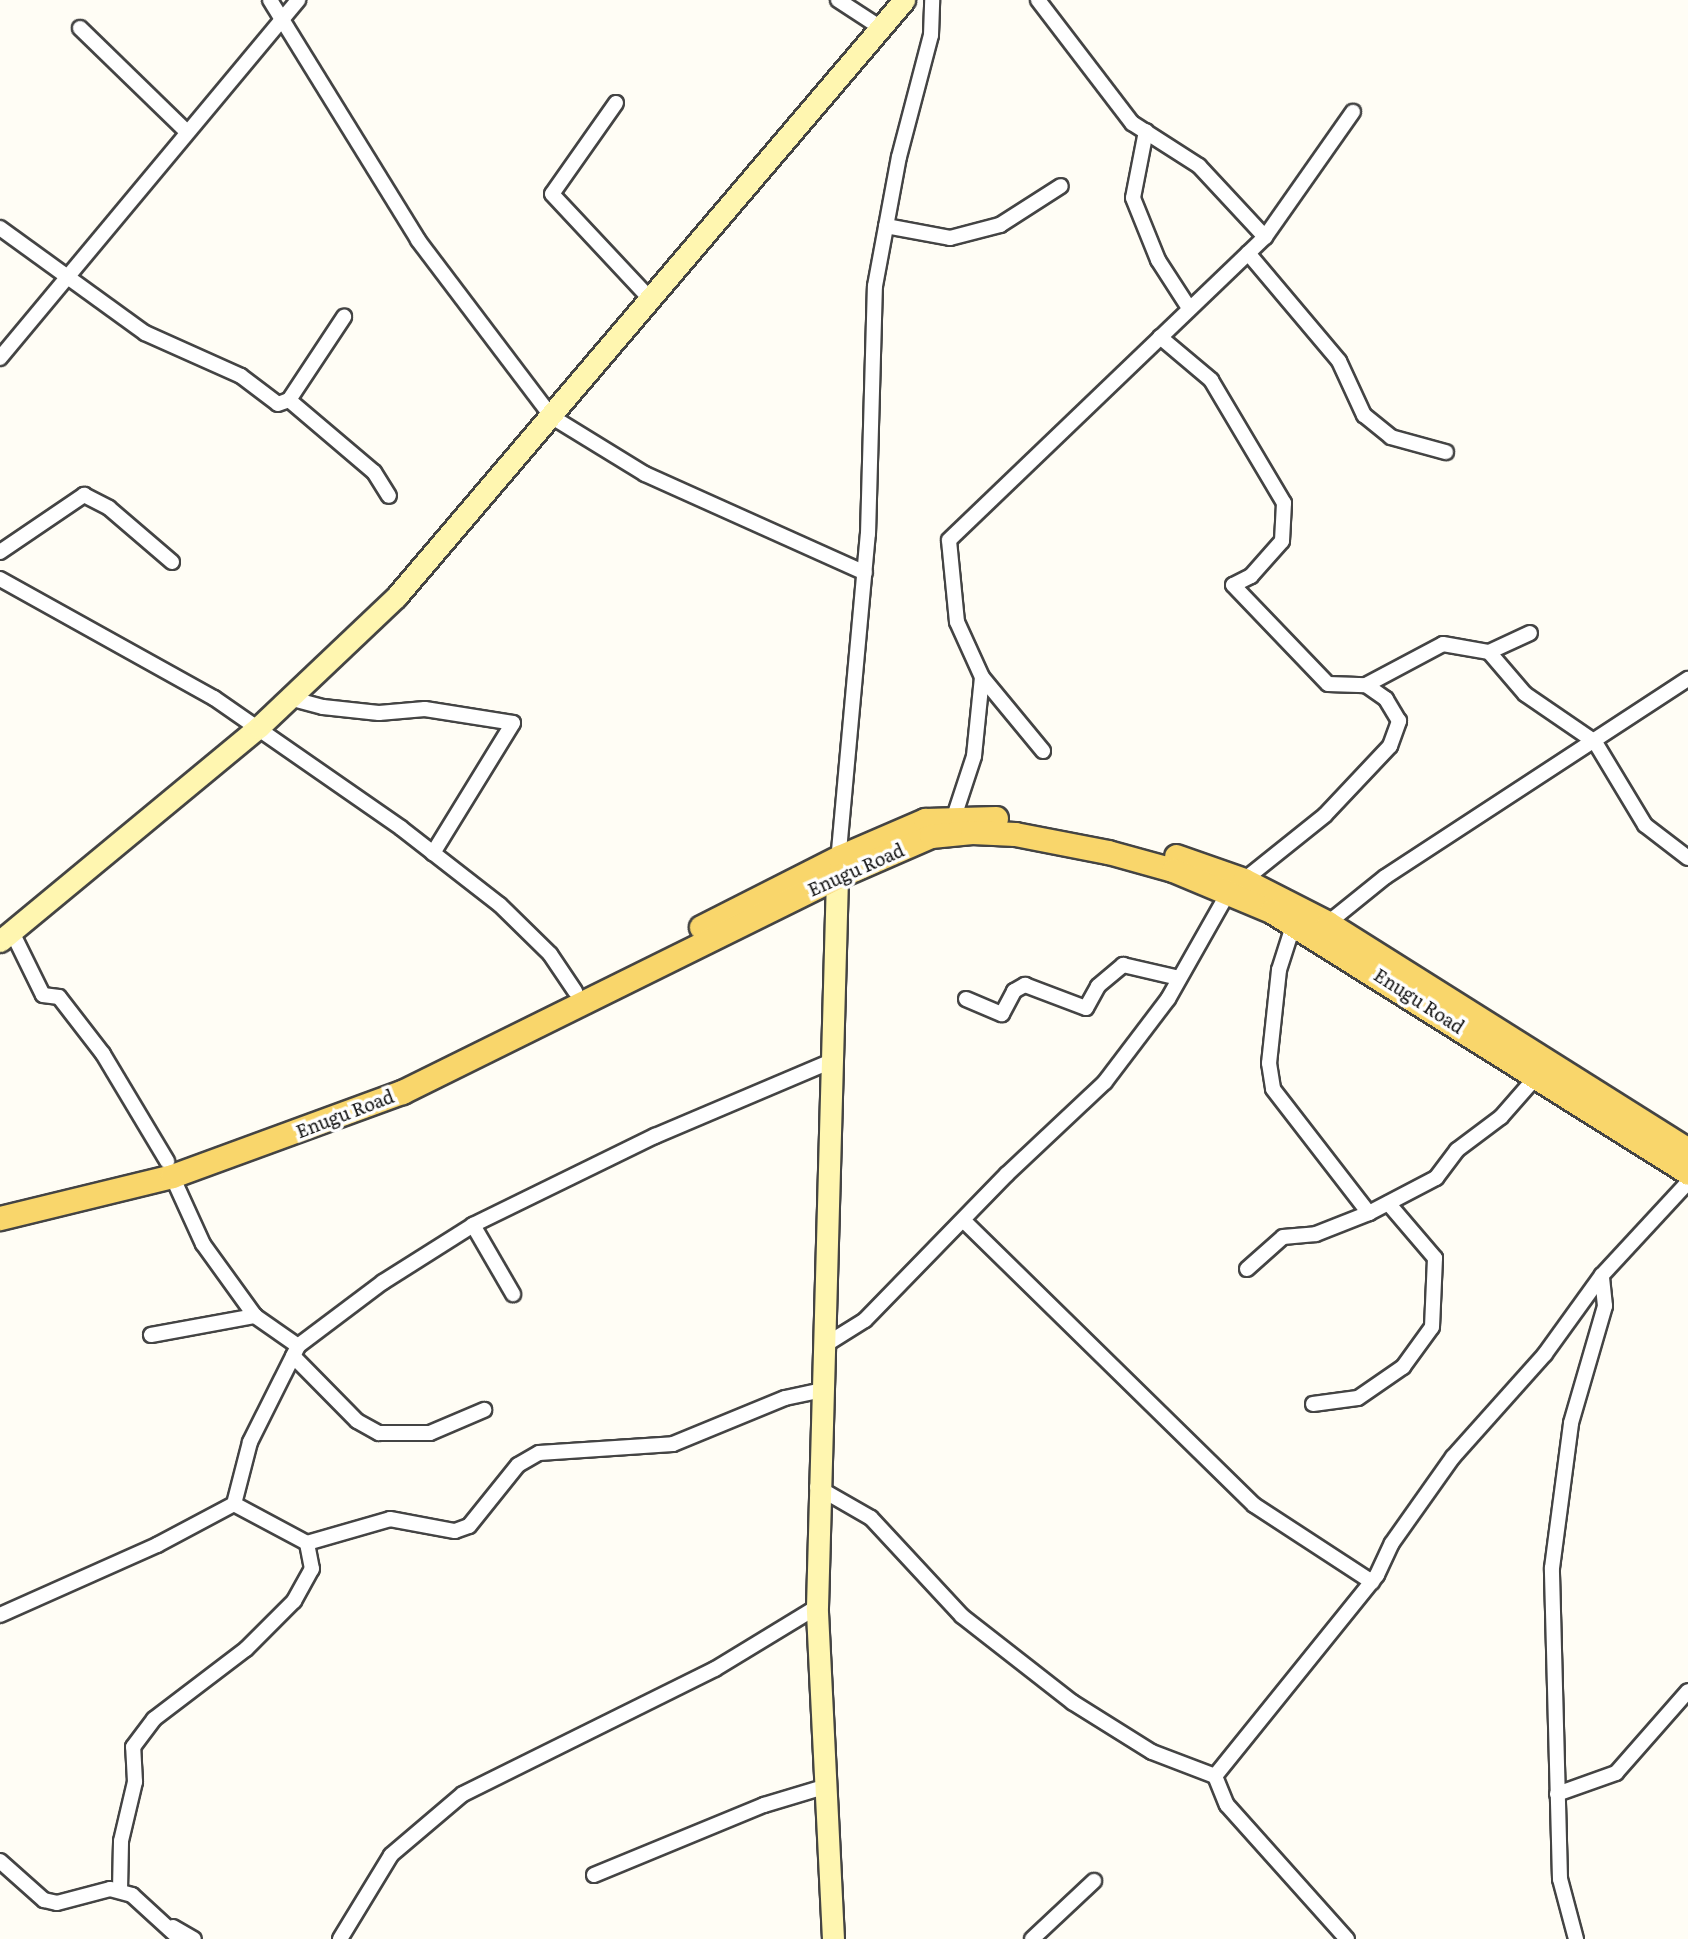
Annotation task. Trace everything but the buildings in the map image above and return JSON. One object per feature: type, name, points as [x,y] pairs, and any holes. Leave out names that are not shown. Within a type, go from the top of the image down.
[{"type":"main road","points":[[5,933],[258,727],[396,597],[652,301],[904,0]]},
{"type":"main road","points":[[0,1203],[169,1169],[400,1078],[575,991],[838,867],[925,820],[954,817],[1017,819],[1085,831],[1236,885],[1328,923],[1684,1142]]},
{"type":"main road","name":"Enugu Road","points":[[0,1218],[169,1169],[402,1092],[838,867],[931,836],[972,832],[1015,834],[1108,852],[1236,885],[1688,1173]]},
{"type":"main road","points":[[833,1939],[817,1607],[817,1487],[825,1345],[838,867]]},
{"type":"street","points":[[270,0],[418,240],[552,417],[645,474],[865,573]]},
{"type":"street","points":[[281,17],[289,0]]},
{"type":"street","points":[[0,359],[186,131],[298,0]]},
{"type":"street","points":[[838,0],[881,28]]},
{"type":"street","points":[[838,867],[865,573],[869,374],[886,226],[931,34],[932,0]]},
{"type":"street","points":[[1038,0],[1132,123],[1199,166],[1265,237]]},
{"type":"street","points":[[80,28],[186,131]]},
{"type":"street","points":[[616,103],[552,194],[652,301]]},
{"type":"street","points":[[1043,751],[982,677],[957,622],[949,540],[1265,237],[1353,112]]},
{"type":"street","points":[[1146,131],[1133,198],[1158,260],[1189,308]]},
{"type":"street","points":[[886,226],[950,238],[1000,225],[1061,186]]},
{"type":"street","points":[[0,228],[65,279],[145,333],[241,376],[278,404],[289,400],[344,317]]},
{"type":"street","points":[[1248,253],[1339,361],[1364,415],[1391,438],[1446,452]]},
{"type":"street","points":[[1160,337],[1211,380],[1284,503],[1282,541],[1251,576],[1233,585],[1328,684],[1366,685],[1443,644],[1489,652],[1530,633]]},
{"type":"street","points":[[289,400],[373,471],[389,496]]},
{"type":"street","points":[[0,552],[84,495],[109,508],[172,562]]},
{"type":"street","points":[[0,579],[258,727],[433,853],[500,905],[550,954],[575,991]]},
{"type":"street","points":[[1489,652],[1525,694],[1595,742],[1645,825],[1688,858]]},
{"type":"street","points":[[954,817],[974,756],[982,677]]},
{"type":"street","points":[[1328,923],[1385,877],[1688,679]]},
{"type":"street","points":[[825,1345],[865,1320],[1105,1082],[1180,978],[1236,885],[1325,815],[1390,746],[1399,721],[1386,699],[1366,685]]},
{"type":"street","points":[[289,698],[323,707],[379,713],[425,709],[513,723],[433,853]]},
{"type":"street","points":[[1294,922],[1279,970],[1269,1063],[1273,1089],[1369,1213]]},
{"type":"street","points":[[5,933],[43,995],[59,997],[103,1054],[169,1169],[203,1244],[255,1316],[296,1351],[357,1421],[379,1433],[430,1433],[484,1410]]},
{"type":"street","points":[[966,999],[1002,1014],[1014,991],[1025,985],[1086,1009],[1098,986],[1123,965],[1180,978]]},
{"type":"street","points":[[0,1615],[157,1545],[234,1504],[250,1442],[296,1351],[383,1282],[473,1225],[655,1136],[832,1061]]},
{"type":"street","points":[[1247,1269],[1283,1237],[1316,1234],[1369,1213],[1436,1178],[1457,1150],[1501,1117],[1536,1077]]},
{"type":"street","points":[[1215,1776],[1372,1582],[1453,1457],[1545,1354],[1602,1275],[1688,1182]]},
{"type":"street","points":[[1313,1404],[1358,1398],[1403,1367],[1432,1327],[1436,1258],[1388,1203]]},
{"type":"street","points":[[963,1220],[1254,1505],[1372,1582]]},
{"type":"street","points":[[473,1225],[513,1294]]},
{"type":"street","points":[[1577,1939],[1560,1879],[1552,1568],[1571,1423],[1605,1306],[1602,1275]]},
{"type":"street","points":[[151,1335],[255,1316]]},
{"type":"street","points":[[234,1504],[307,1543],[390,1519],[455,1531],[469,1526],[517,1465],[539,1453],[673,1444],[785,1398],[822,1390]]},
{"type":"street","points":[[817,1487],[870,1518],[962,1616],[1072,1702],[1152,1752],[1215,1776],[1227,1805],[1346,1939]]},
{"type":"street","points":[[120,1890],[121,1841],[135,1782],[133,1747],[154,1719],[246,1649],[295,1601],[312,1569],[307,1543]]},
{"type":"street","points":[[340,1939],[391,1855],[463,1794],[715,1669],[817,1607]]},
{"type":"street","points":[[1557,1794],[1616,1773],[1688,1691]]},
{"type":"street","points":[[594,1875],[764,1805],[827,1786]]},
{"type":"street","points":[[0,1861],[33,1894],[57,1903],[120,1890],[146,1902],[180,1939]]},
{"type":"street","points":[[1032,1939],[1094,1881]]},
{"type":"street","points":[[169,1925],[194,1939]]}]
